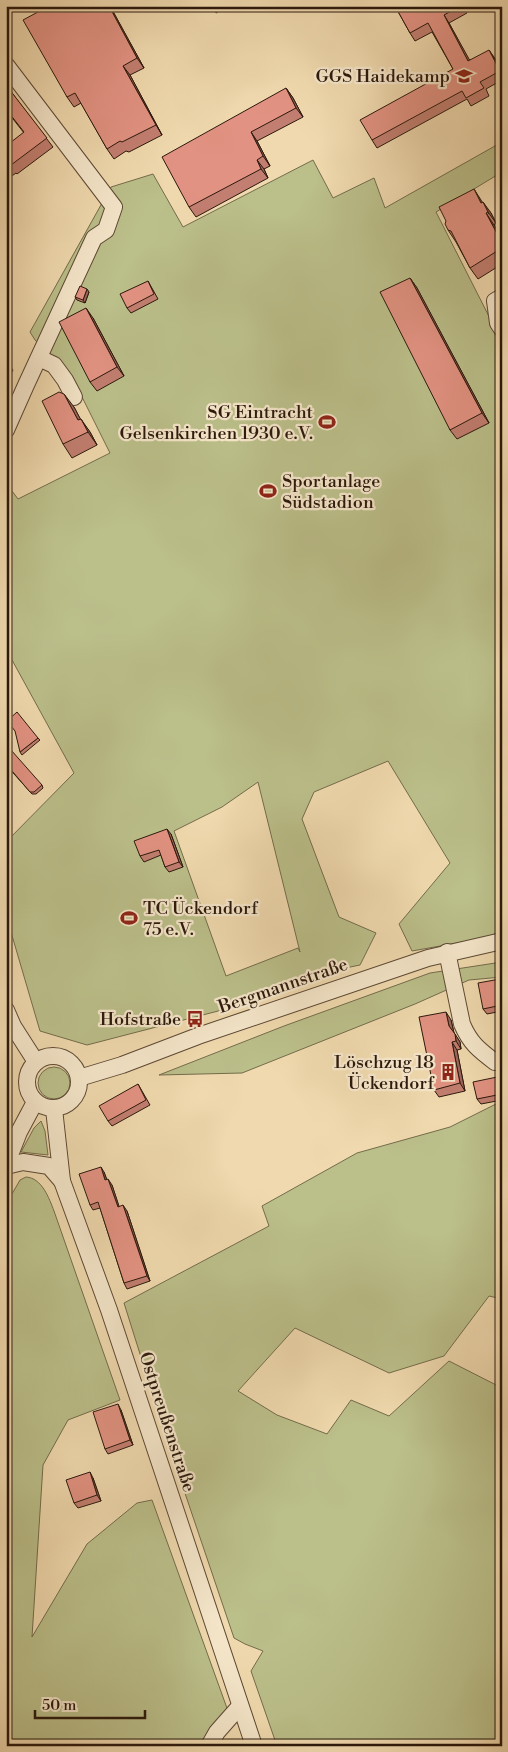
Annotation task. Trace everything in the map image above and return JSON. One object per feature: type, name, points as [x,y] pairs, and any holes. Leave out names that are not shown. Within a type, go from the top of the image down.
[{"type":"street","points":[[6,65],[114,207],[106,230],[94,238],[6,430]]},
{"type":"street","points":[[502,297],[495,301],[498,323],[502,329]]},
{"type":"street","points":[[39,358],[54,366],[65,380],[74,397]]},
{"type":"street","name":"Bergmannstraße","points":[[79,1078],[447,952],[502,941]]},
{"type":"street","points":[[447,952],[462,1024],[466,1034],[474,1046],[494,1062]]},
{"type":"street","points":[[6,1010],[13,1026],[36,1062]]},
{"type":"street","points":[[50,1056],[66,1059],[77,1070],[79,1078],[79,1087],[76,1095],[63,1107],[54,1109],[35,1102],[27,1086],[30,1068],[43,1057],[50,1056]]},
{"type":"street","points":[[6,1165],[19,1132],[35,1102]]},
{"type":"street","name":"Ostpreußenstraße","points":[[54,1109],[62,1181],[109,1310],[254,1746]]},
{"type":"street","points":[[6,1165],[23,1162],[49,1166],[62,1181]]},
{"type":"street","points":[[209,1746],[217,1732],[240,1706]]},
{"type":"green space","name":"Sportanlage Südstadion","points":[[502,142],[502,172],[436,212],[502,342],[502,935],[412,951],[399,924],[450,863],[388,761],[314,792],[302,819],[339,917],[376,933],[360,965],[306,976],[249,1003],[87,1045],[40,1031],[6,915],[6,842],[74,773],[6,649],[6,483],[18,499],[110,453],[71,375],[35,340],[30,332],[111,187],[153,174],[183,227],[313,160],[333,198],[374,178],[385,208]],"holes":[[[258,782],[300,952],[298,948],[226,976],[174,831],[222,807]]]},
{"type":"green space","points":[[502,962],[502,977],[469,980],[415,1004],[242,1073],[159,1075],[284,1026],[430,973]]},
{"type":"green space","points":[[54,1067],[60,1068],[65,1072],[69,1077],[69,1089],[65,1094],[60,1098],[54,1099],[48,1098],[43,1094],[39,1089],[38,1083],[39,1077],[43,1072],[48,1068]]},
{"type":"green space","points":[[502,1101],[502,1299],[489,1296],[444,1356],[389,1373],[295,1328],[238,1391],[277,1415],[327,1434],[351,1400],[389,1416],[449,1361],[502,1388],[502,1746],[277,1746],[251,1671],[263,1651],[234,1638],[168,1443],[124,1303],[269,1226],[262,1206],[357,1153],[450,1127]]},
{"type":"green space","points":[[41,1121],[45,1131],[48,1155],[21,1152],[34,1128]]},
{"type":"green space","points":[[26,1177],[32,1178],[41,1185],[50,1200],[120,1400],[68,1420],[43,1465],[32,1637],[87,1544],[137,1503],[152,1500],[228,1711],[208,1746],[6,1746],[6,1201],[20,1180]]},
{"type":"building","points":[[49,6],[109,6],[137,58],[123,66],[156,125],[107,149],[75,93],[67,97],[23,20]]},
{"type":"building","points":[[395,6],[460,6],[444,15],[468,61],[489,50],[500,71],[480,82],[484,88],[466,98],[462,91],[372,140],[360,120],[453,69],[428,23],[410,33]]},
{"type":"building","points":[[6,85],[47,138],[11,165],[10,163],[6,166],[6,146],[24,132],[6,109]]},
{"type":"building","points":[[286,88],[296,108],[251,132],[263,156],[257,160],[261,169],[189,207],[162,157]]},
{"type":"building","points":[[474,189],[488,212],[486,213],[502,243],[502,248],[470,268],[451,231],[448,230],[439,207]]},
{"type":"building","points":[[410,278],[482,413],[450,430],[380,292]]},
{"type":"building","points":[[148,281],[154,294],[127,308],[120,294]]},
{"type":"building","points":[[80,286],[87,289],[83,300],[75,297]]},
{"type":"building","points":[[86,308],[117,367],[90,382],[59,322]]},
{"type":"building","points":[[59,392],[64,394],[78,420],[81,419],[88,432],[63,444],[42,401]]},
{"type":"building","points":[[17,712],[38,738],[20,752],[15,731],[7,721]]},
{"type":"building","points":[[11,750],[42,785],[34,792],[30,792],[6,764],[6,754]]},
{"type":"building","points":[[167,829],[179,862],[165,867],[159,850],[140,856],[134,841]]},
{"type":"building","points":[[500,979],[502,1005],[483,1009],[478,983]]},
{"type":"building","name":"Löschzug 18 Ückendorf","points":[[446,1012],[449,1026],[455,1034],[456,1041],[452,1042],[460,1083],[434,1090],[419,1017]]},
{"type":"building","points":[[502,1076],[502,1094],[477,1099],[473,1082]]},
{"type":"building","points":[[138,1084],[146,1100],[108,1121],[99,1106]]},
{"type":"building","points":[[101,1167],[105,1180],[108,1179],[118,1207],[123,1205],[147,1276],[124,1283],[98,1202],[90,1205],[79,1174]]},
{"type":"building","points":[[118,1404],[130,1440],[105,1449],[93,1412]]},
{"type":"building","points":[[90,1472],[97,1495],[74,1503],[66,1480]]},
{"type":"place","name":"GGS Haidekamp","points":[[464,76]]},
{"type":"place","name":"SG Eintracht Gelsenkirchen 1930 e.V.","points":[[327,422]]},
{"type":"place","name":"Sportanlage Südstadion","points":[[268,491]]},
{"type":"place","name":"TC Ückendorf 75 e.V.","points":[[129,918]]},
{"type":"place","name":"Hofstraße","points":[[195,1019]]},
{"type":"place","name":"Löschzug 18 Ückendorf","points":[[448,1072]]}]
